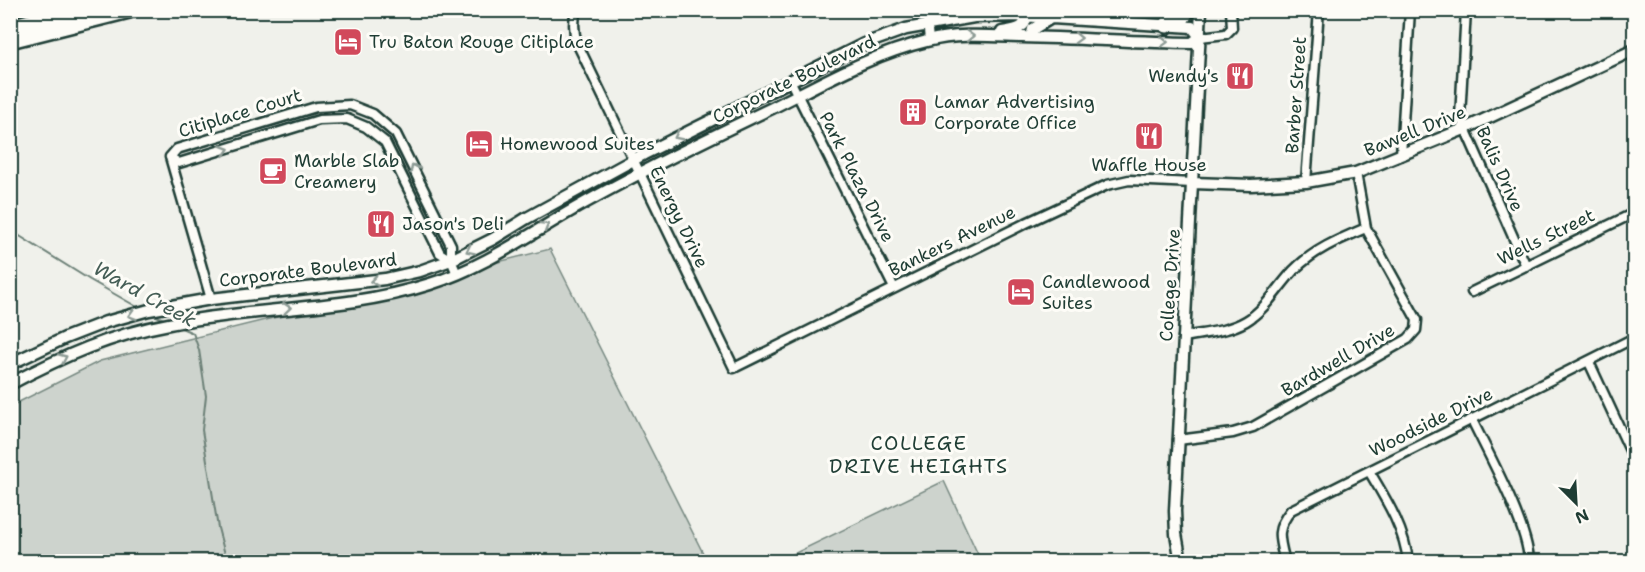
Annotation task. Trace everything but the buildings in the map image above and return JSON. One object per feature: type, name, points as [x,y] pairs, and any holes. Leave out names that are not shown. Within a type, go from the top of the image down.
[{"type":"highway","points":[[10,27],[77,10]]},
{"type":"highway","points":[[10,40],[129,10]]},
{"type":"highway","points":[[1167,18],[1182,18],[1187,10]]},
{"type":"street","points":[[926,10],[929,40]]},
{"type":"street","name":"College Drive","points":[[1181,561],[1175,511],[1201,10]]},
{"type":"street","points":[[1200,37],[1226,34],[1232,28],[1231,10]]},
{"type":"street","name":"Barber Street","points":[[1306,182],[1319,10]]},
{"type":"street","points":[[1401,155],[1410,10]]},
{"type":"street","name":"Balis Drive","points":[[1466,10],[1460,117],[1526,266]]},
{"type":"street","name":"Energy Drive","points":[[576,11],[574,33],[577,43],[734,368]]},
{"type":"street","name":"Corporate Boulevard","points":[[10,364],[106,322],[149,310],[211,299],[385,279],[420,271],[450,260],[493,239],[633,159],[864,44],[906,29],[974,16],[1108,21],[1167,18],[1192,27],[1200,37],[1192,43],[991,36],[946,37],[894,50],[856,66],[640,173],[498,255],[457,274],[398,294],[229,315],[168,324],[129,333],[82,350],[10,384]]},
{"type":"street","points":[[991,36],[1021,27],[1025,24],[1026,17]]},
{"type":"street","points":[[1031,37],[1033,29],[1051,18]]},
{"type":"street","points":[[1100,39],[1108,21]]},
{"type":"street","points":[[894,50],[905,39],[906,29]]},
{"type":"street","name":"Bawell Drive","points":[[1193,183],[1306,182],[1356,173],[1464,129],[1635,50]]},
{"type":"street","name":"Park Plaza Drive","points":[[790,80],[894,288]]},
{"type":"street","name":"Citiplace Court","points":[[450,260],[451,244],[396,134],[373,114],[350,105],[322,106],[177,149],[170,157],[179,163],[324,120],[347,119],[366,127],[385,142],[440,253],[450,260],[457,274]]},
{"type":"street","points":[[322,106],[324,120]]},
{"type":"street","points":[[719,134],[728,119],[726,112]]},
{"type":"street","points":[[374,132],[382,121]]},
{"type":"street","points":[[245,130],[249,143]]},
{"type":"street","points":[[170,157],[211,299]]},
{"type":"street","name":"Bardwell Drive","points":[[1178,440],[1233,434],[1254,427],[1408,339],[1416,330],[1417,320],[1366,228],[1356,173]]},
{"type":"street","name":"Bankers Avenue","points":[[734,368],[1107,185],[1129,180],[1193,183]]},
{"type":"street","points":[[410,192],[423,186]]},
{"type":"street","name":"Wells Street","points":[[1472,292],[1635,213]]},
{"type":"street","points":[[1183,337],[1226,330],[1247,320],[1266,304],[1293,271],[1309,257],[1329,244],[1366,228]]},
{"type":"street","name":"Woodside Drive","points":[[1285,561],[1278,533],[1282,521],[1291,510],[1635,338]]},
{"type":"street","points":[[1589,362],[1635,459]]},
{"type":"street","points":[[1472,420],[1511,503],[1529,550],[1529,561]]},
{"type":"street","points":[[1368,471],[1390,508],[1407,549],[1408,561]]},
{"type":"shaded area","points":[[550,249],[707,561],[11,562],[11,406],[100,361]]},
{"type":"shaded area","points":[[944,481],[981,561],[785,562],[783,559]]},
{"type":"waterway","name":"Ward Creek","points":[[10,230],[139,308]]},
{"type":"waterway","name":"Ward Creek","points":[[152,314],[166,320]]},
{"type":"waterway","name":"Ward Creek","points":[[179,327],[193,333],[199,350],[206,396],[202,430],[218,528],[227,562]]},
{"type":"place","name":"Tru Baton Rouge Citiplace","points":[[348,42]]},
{"type":"place","name":"Wendy's","points":[[1240,76]]},
{"type":"place","name":"Lamar Advertising Corporate Office","points":[[913,112]]},
{"type":"place","name":"Waffle House","points":[[1149,136]]},
{"type":"place","name":"Homewood Suites","points":[[479,144]]},
{"type":"place","name":"Marble Slab Creamery","points":[[273,171]]},
{"type":"place","name":"Jason's Deli","points":[[381,224]]},
{"type":"place","name":"Candlewood Suites","points":[[1021,292]]},
{"type":"district","name":"COLLEGE DRIVE HEIGHTS","points":[[919,454]]}]
